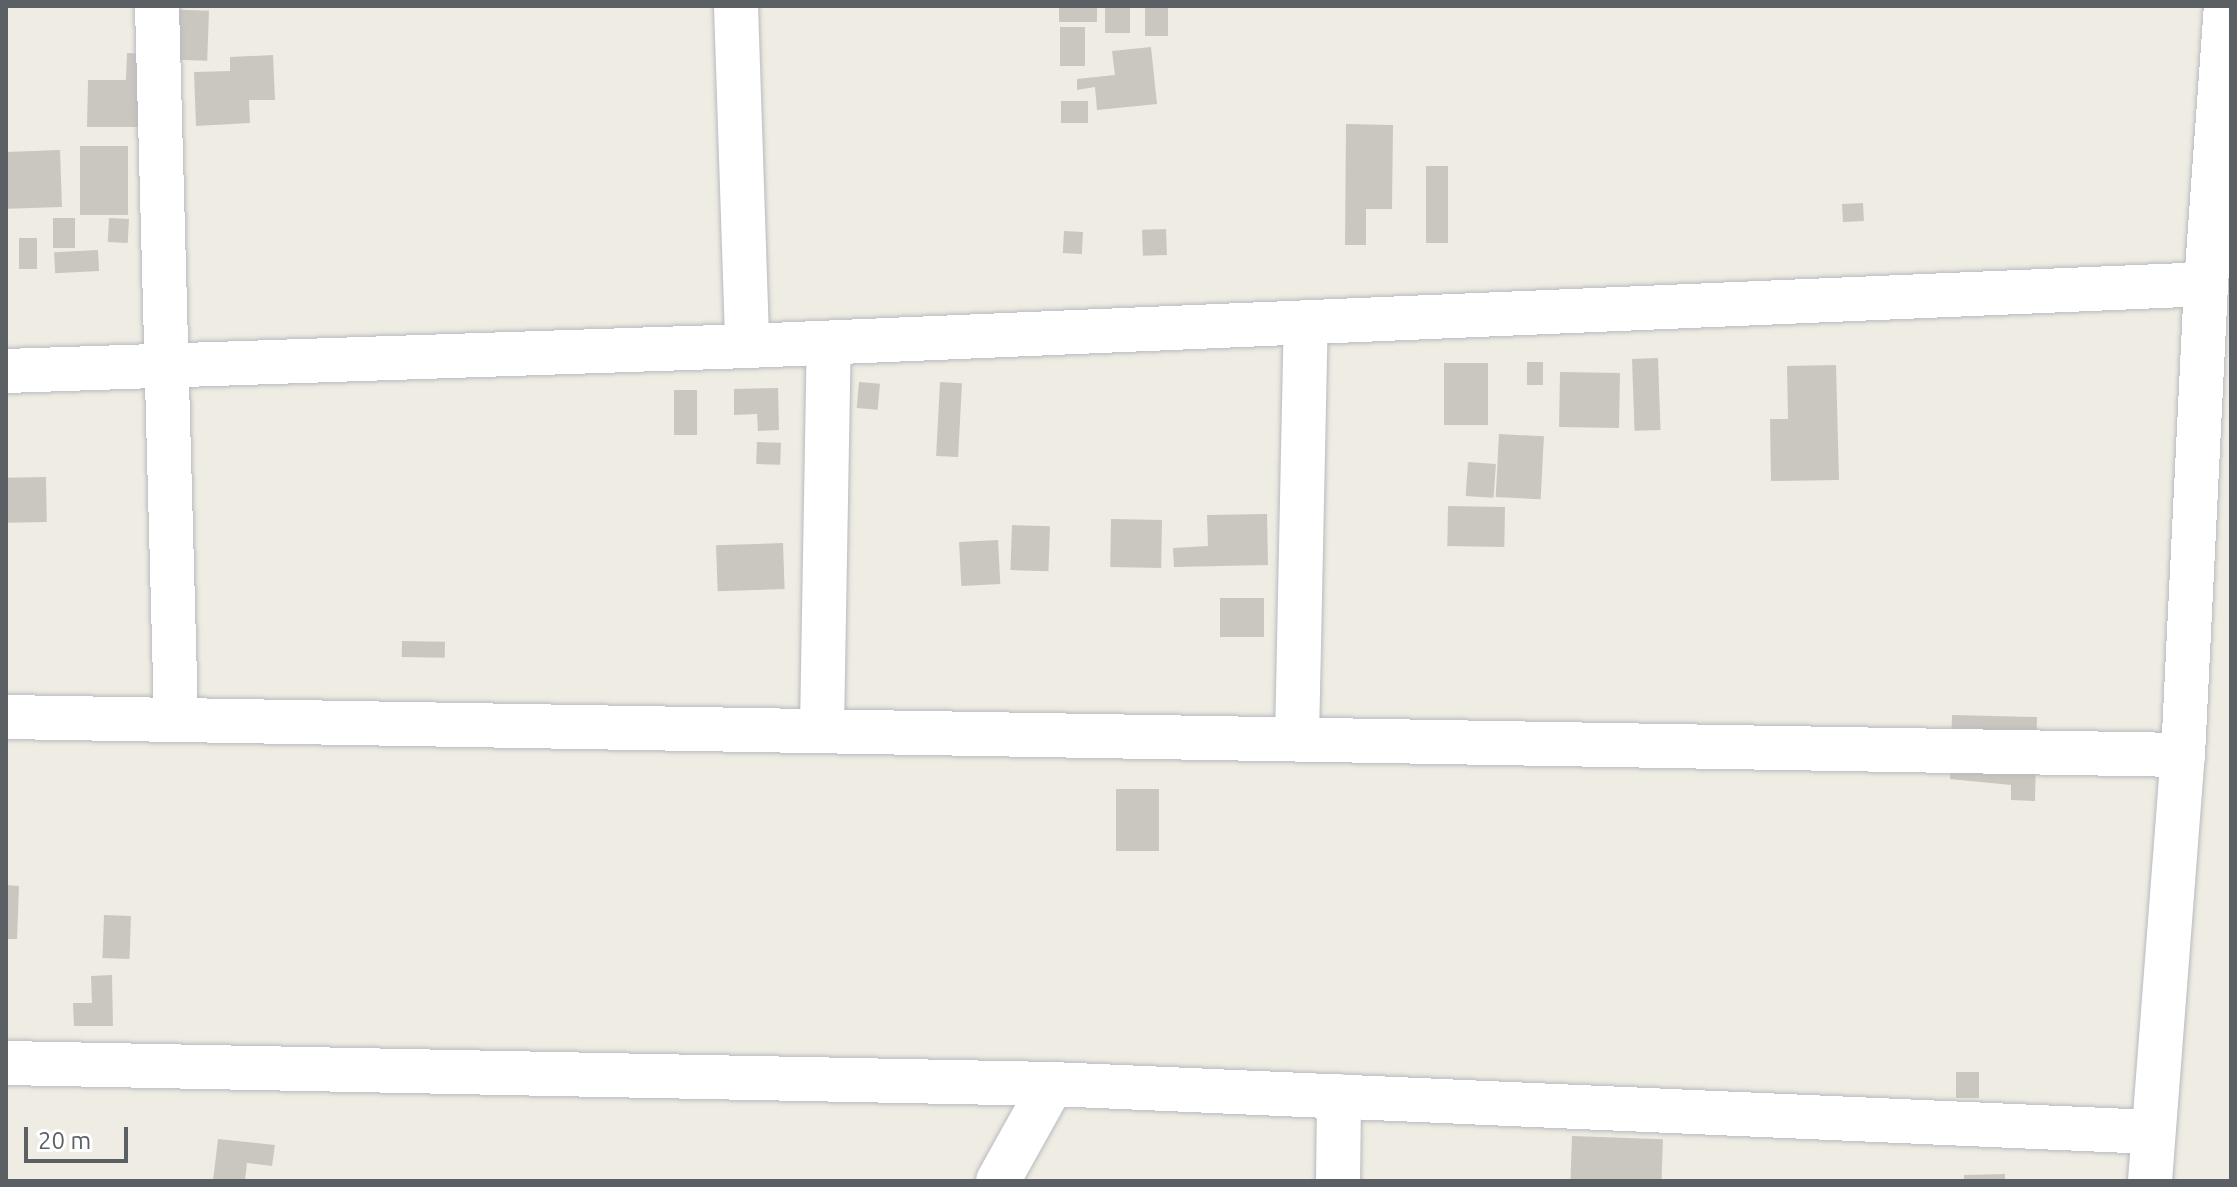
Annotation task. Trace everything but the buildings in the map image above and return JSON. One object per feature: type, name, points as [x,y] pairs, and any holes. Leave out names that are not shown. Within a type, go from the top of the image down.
[{"type":"street","points":[[157,6],[176,716]]},
{"type":"street","points":[[736,6],[747,346]]},
{"type":"street","points":[[2150,1181],[2183,755],[2206,284],[2226,6]]},
{"type":"street","points":[[6,371],[829,343],[2206,284]]},
{"type":"street","points":[[1297,739],[1306,323]]},
{"type":"street","points":[[822,729],[829,343]]},
{"type":"street","points":[[6,717],[176,716],[2183,755]]},
{"type":"street","points":[[6,1063],[1052,1084],[2153,1132]]},
{"type":"street","points":[[998,1181],[1052,1084]]},
{"type":"street","points":[[1338,1181],[1339,1096]]}]
